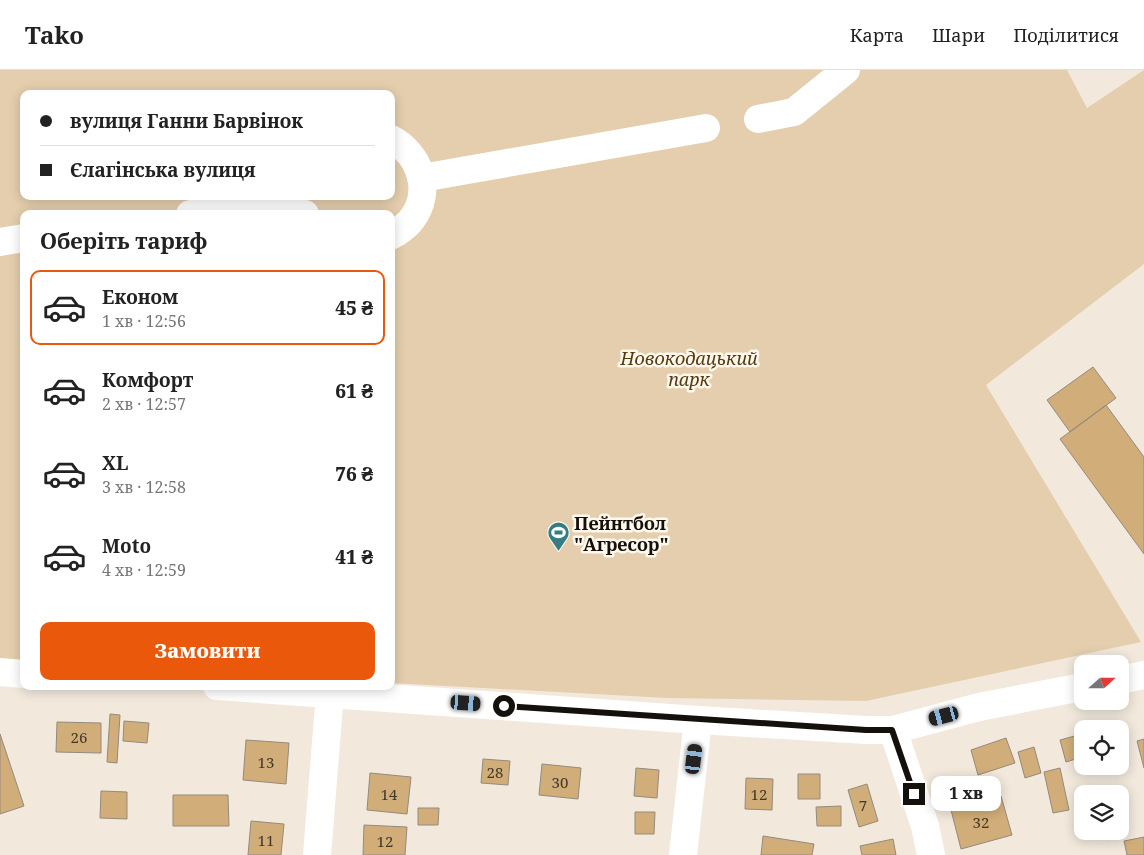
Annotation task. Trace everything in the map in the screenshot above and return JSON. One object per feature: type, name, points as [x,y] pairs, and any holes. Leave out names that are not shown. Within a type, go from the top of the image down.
[{"type":"street","points":[[758,119],[794,112],[846,70]]},
{"type":"street","points":[[422,178],[706,128]]},
{"type":"street","points":[[395,141],[410,153],[418,165],[422,178],[422,192],[416,212],[403,228],[395,233]]},
{"type":"street","points":[[212,210],[268,200]]},
{"type":"street","points":[[276,200],[297,210]]},
{"type":"street","points":[[0,672],[20,674]]},
{"type":"street","points":[[1129,678],[1144,675]]},
{"type":"street","points":[[274,690],[698,720],[892,730],[979,707],[1074,689]]},
{"type":"street","points":[[317,855],[330,694]]},
{"type":"street","points":[[682,855],[698,720]]},
{"type":"street","points":[[892,730],[925,826],[931,855]]},
{"type":"green space","name":"Новокодацький парк","points":[[0,70],[1067,70],[1087,108],[1144,70],[1144,264],[986,385],[1141,642],[866,701],[667,698],[395,683],[395,210],[20,210],[20,664],[0,663]]},
{"type":"building","points":[[1093,367],[1116,398],[1070,432],[1047,400]]},
{"type":"building","points":[[1106,405],[1144,457],[1144,554],[1060,439]]},
{"type":"building","points":[[110,714],[120,715],[117,763],[107,762]]},
{"type":"building","points":[[124,721],[149,723],[147,743],[123,741]]},
{"type":"building","points":[[57,722],[101,723],[101,753],[56,752]]},
{"type":"building","points":[[0,734],[24,806],[0,814]]},
{"type":"building","points":[[1074,736],[1074,760],[1066,762],[1060,740]]},
{"type":"building","points":[[1006,738],[1015,763],[978,775],[971,750]]},
{"type":"building","points":[[1144,739],[1144,768],[1137,741]]},
{"type":"building","points":[[246,740],[289,743],[286,784],[243,780]]},
{"type":"building","points":[[1034,747],[1041,773],[1025,778],[1018,752]]},
{"type":"building","points":[[483,759],[510,761],[508,785],[481,783]]},
{"type":"building","points":[[542,764],[581,768],[578,799],[539,795]]},
{"type":"building","points":[[636,768],[659,770],[657,798],[634,796]]},
{"type":"building","points":[[1060,768],[1069,810],[1053,813],[1044,772]]},
{"type":"building","points":[[370,773],[411,777],[407,814],[367,810]]},
{"type":"building","points":[[798,774],[820,774],[820,799],[798,799]]},
{"type":"building","points":[[746,778],[773,779],[772,810],[745,809]]},
{"type":"building","points":[[867,784],[878,821],[859,827],[848,790]]},
{"type":"building","points":[[101,791],[127,792],[127,819],[100,818]]},
{"type":"building","points":[[173,795],[228,795],[229,826],[173,826]]},
{"type":"building","points":[[1001,796],[1012,835],[961,849],[951,810]]},
{"type":"building","points":[[841,806],[841,826],[817,826],[816,807]]},
{"type":"building","points":[[418,808],[439,808],[438,825],[418,825]]},
{"type":"building","points":[[635,812],[655,812],[654,834],[635,834]]},
{"type":"building","points":[[251,821],[284,824],[281,855],[248,855]]},
{"type":"building","points":[[364,825],[407,827],[405,855],[363,855]]},
{"type":"building","points":[[763,836],[814,844],[812,855],[761,855]]},
{"type":"building","points":[[1144,837],[1144,855],[1127,855],[1124,841]]},
{"type":"building","points":[[893,839],[896,855],[862,855],[860,846]]},
{"type":"place","name":"Пейнтбол \"Агресор\"","points":[[558,552]]},
{"type":"route","points":[[504,706],[698,720],[892,730],[914,794]]}]
